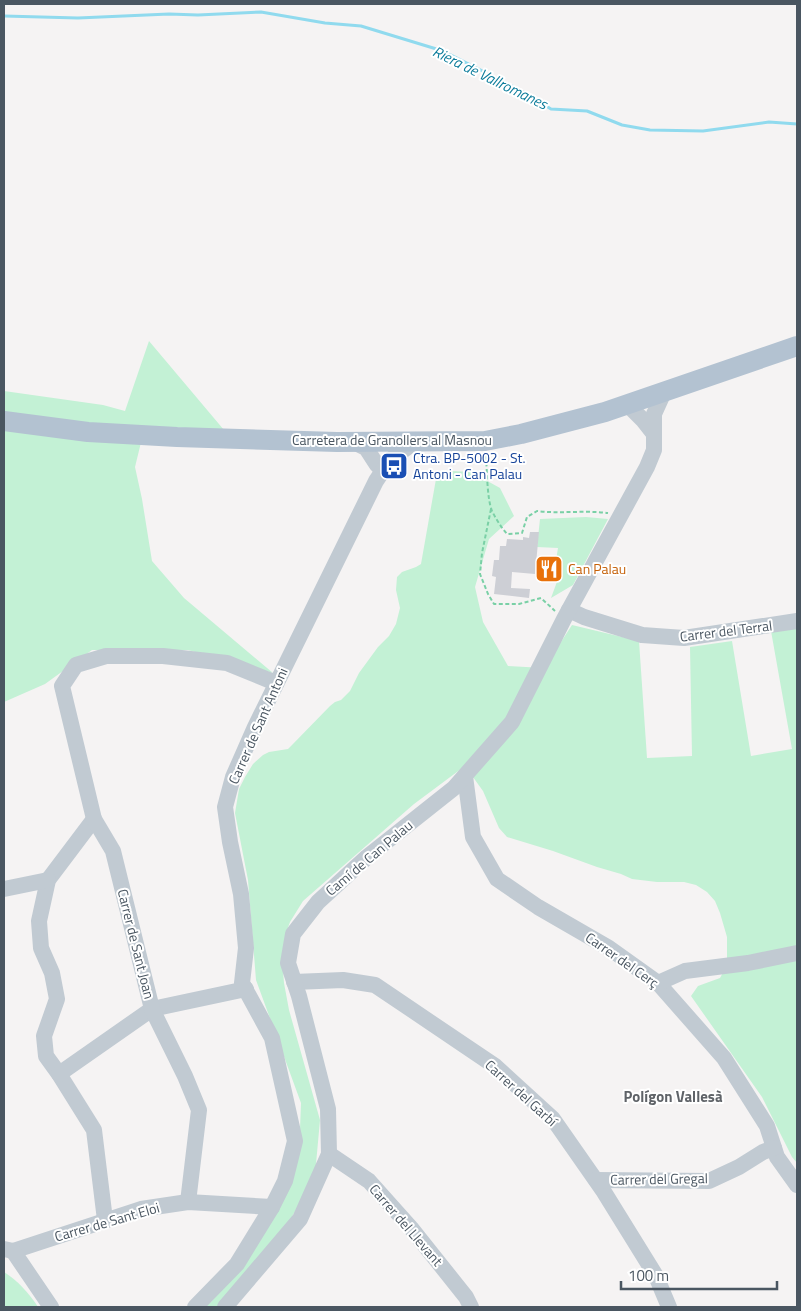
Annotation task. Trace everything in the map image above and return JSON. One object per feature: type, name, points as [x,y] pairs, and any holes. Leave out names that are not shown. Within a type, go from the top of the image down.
[{"type":"main road","name":"Carretera de Granollers al Masnou","points":[[4,421],[88,432],[177,437],[352,441],[382,462],[416,441],[485,441],[521,434],[627,404],[797,346]]},
{"type":"street","name":"Camí de Can Palau","points":[[225,1307],[300,1219],[329,1154],[328,1109],[288,963],[293,934],[318,902],[367,858],[454,788],[512,722],[620,514],[647,467],[654,450],[654,414],[664,392]]},
{"type":"street","points":[[627,404],[644,420],[654,434]]},
{"type":"street","name":"Carrer de Sant Antoni","points":[[195,1307],[237,1264],[272,1207],[285,1181],[295,1141],[272,1038],[242,984],[246,948],[242,894],[230,842],[225,808],[234,777],[276,683],[382,462]]},
{"type":"street","name":"Carrer del Terral","points":[[567,615],[584,617],[642,635],[684,638],[797,621]]},
{"type":"street","name":"Carrer de Sant Joan","points":[[188,1202],[199,1110],[185,1076],[152,1009],[113,851],[94,819],[62,686],[76,665],[106,656],[163,656],[227,663],[276,683]]},
{"type":"street","name":"Carrer del Cerç","points":[[465,776],[473,837],[497,879],[538,907],[609,948],[658,983],[724,1058],[767,1126],[777,1158],[797,1185]]},
{"type":"street","points":[[94,819],[48,880],[39,921],[40,948],[52,973],[57,999],[44,1036],[46,1056],[94,1130],[105,1220]]},
{"type":"street","points":[[4,889],[48,880]]},
{"type":"street","points":[[658,983],[685,971],[748,963],[797,954]]},
{"type":"street","name":"Carrer del Garbí","points":[[294,982],[343,980],[375,985],[495,1066],[553,1119],[596,1180],[656,1276],[669,1307]]},
{"type":"street","points":[[59,1074],[152,1009],[246,989]]},
{"type":"street","name":"Carrer del Gregal","points":[[596,1180],[709,1180],[739,1167],[763,1152],[774,1148]]},
{"type":"street","name":"Carrer del Llevant","points":[[329,1154],[369,1181],[411,1228],[466,1297],[471,1307]]},
{"type":"street","name":"Carrer de Sant Eloi","points":[[8,1250],[141,1209],[188,1202],[272,1207]]},
{"type":"street","points":[[8,1250],[51,1307]]},
{"type":"path","points":[[485,441],[491,509],[482,553],[480,574],[488,594],[494,604],[520,604],[541,598],[567,615]]},
{"type":"path","points":[[491,509],[507,534],[522,533],[527,517],[537,511],[550,513],[595,512],[620,514]]},
{"type":"green space","points":[[149,341],[224,430],[145,426],[135,467],[152,561],[184,598],[273,673],[188,650],[92,650],[45,684],[4,702],[4,391],[103,405],[125,411]]},
{"type":"green space","points":[[452,471],[471,472],[500,488],[514,516],[489,539],[475,587],[483,622],[508,666],[544,668],[572,625],[639,641],[647,758],[692,756],[690,647],[732,641],[751,756],[792,749],[771,631],[797,627],[797,1163],[792,1157],[762,1097],[691,996],[698,986],[720,978],[727,965],[727,937],[715,901],[707,892],[696,885],[684,882],[657,882],[632,879],[507,837],[499,828],[483,791],[465,766],[414,804],[303,901],[290,922],[286,933],[282,958],[284,983],[289,1010],[320,1120],[315,1175],[283,1233],[221,1307],[204,1307],[212,1301],[278,1211],[299,1155],[301,1103],[256,980],[248,880],[235,813],[239,789],[253,764],[263,755],[269,752],[288,749],[330,706],[341,700],[350,691],[359,673],[378,647],[389,636],[396,624],[400,608],[396,590],[397,577],[402,572],[421,564],[436,479]]},
{"type":"green space","points":[[586,517],[608,519],[573,585],[551,598],[558,579],[554,572],[558,548],[537,547],[540,519]]},
{"type":"green space","points":[[4,1272],[23,1288],[38,1307],[4,1307]]},
{"type":"building","points":[[530,532],[539,532],[535,574],[512,572],[511,588],[530,589],[529,598],[494,594],[496,577],[492,576],[494,560],[499,560],[500,546],[506,546],[507,539],[523,540],[523,537],[529,538]]},
{"type":"waterway","name":"Riera de Vallromanes","points":[[4,16],[78,18],[261,12],[325,23],[361,26],[443,51],[520,90],[551,109],[587,111],[622,125],[650,130],[703,131],[769,122],[797,124]]},
{"type":"place","name":"Ctra. BP-5002 - St. Antoni - Can Palau","points":[[394,466]]},
{"type":"place","name":"Can Palau","points":[[549,569]]},
{"type":"district","name":"Polígon Vallesà","points":[[673,1097]]}]
